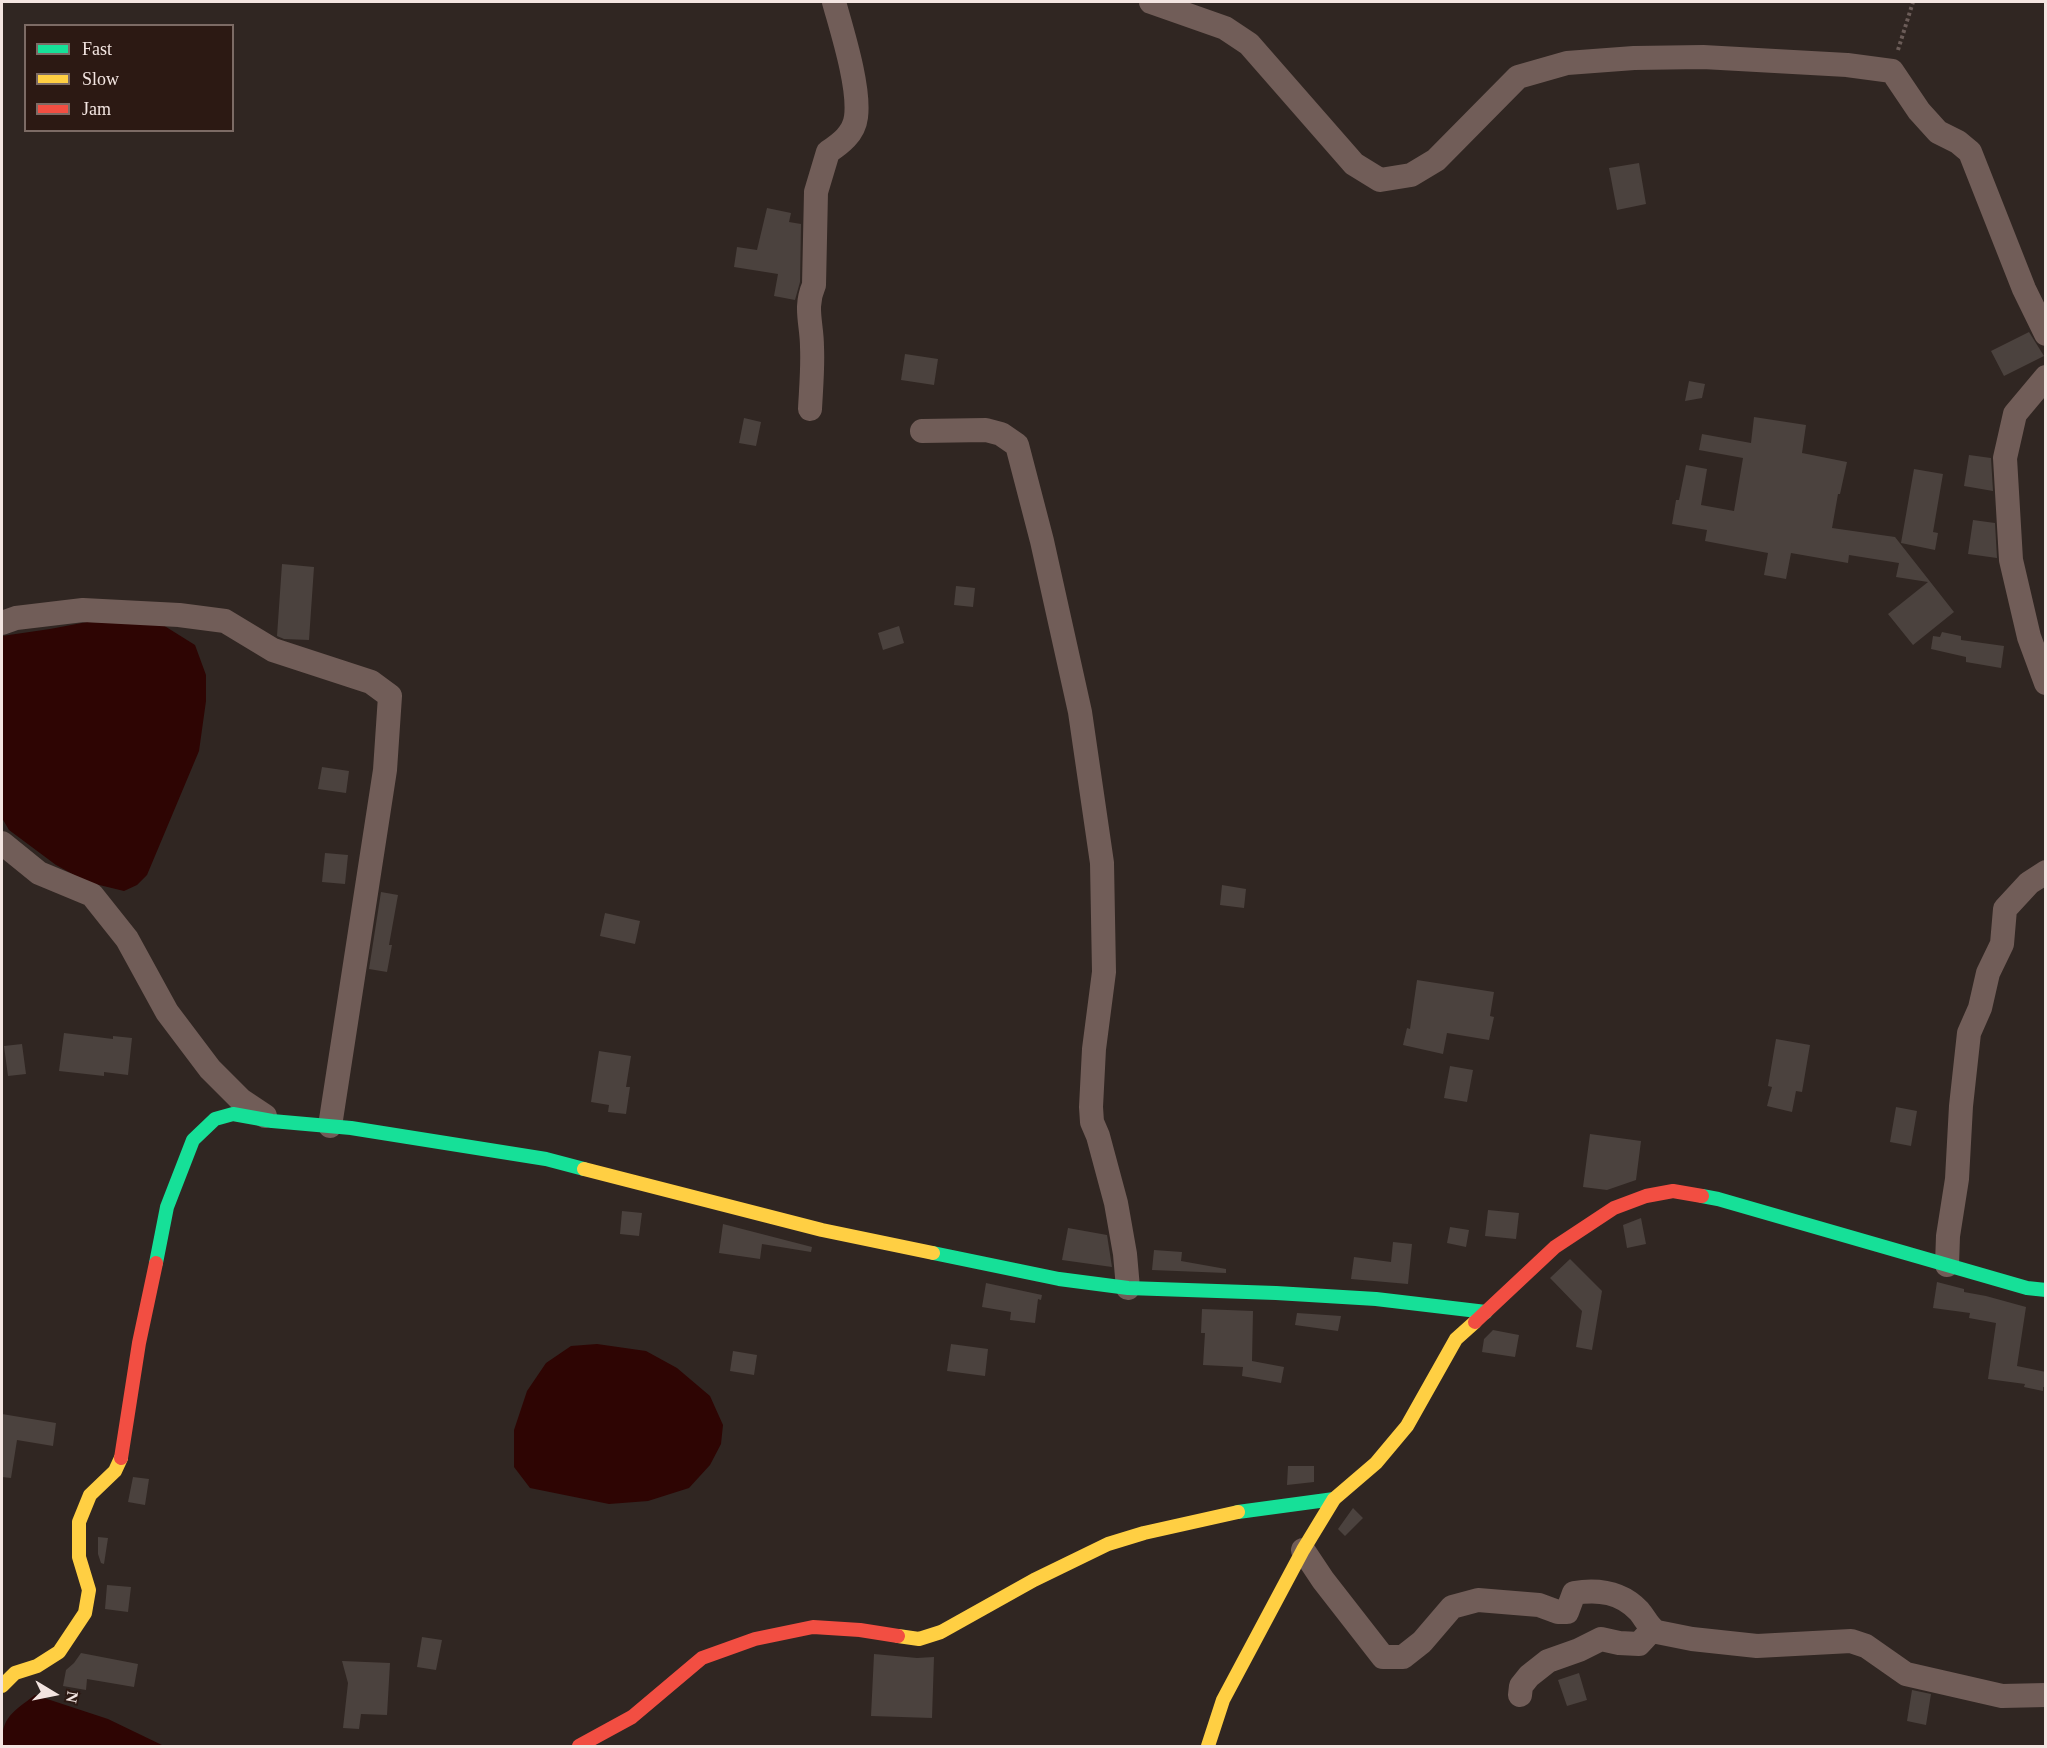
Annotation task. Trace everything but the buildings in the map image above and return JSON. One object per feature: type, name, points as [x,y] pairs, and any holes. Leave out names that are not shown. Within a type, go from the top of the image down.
[{"type":"street","points":[[810,410],[813,344],[808,298],[814,285],[816,192],[828,152],[845,140],[856,118],[855,91],[834,2]]},
{"type":"street","points":[[1151,2],[1225,28],[1249,44],[1353,164],[1380,180],[1411,175],[1436,160],[1518,78],[1567,63],[1634,58],[1703,57],[1847,65],[1892,71],[1919,111],[1938,132],[1958,142],[1970,152],[2024,289],[2046,334]]},
{"type":"street","points":[[2046,377],[2015,414],[2005,458],[2011,560],[2030,637],[2046,683]]},
{"type":"street","points":[[922,431],[986,430],[1001,434],[1017,445],[1042,542],[1080,711],[1102,863],[1104,972],[1094,1049],[1091,1107],[1092,1122],[1116,1203],[1128,1288]]},
{"type":"street","points":[[2,623],[16,618],[83,610],[179,615],[225,621],[273,651],[371,682],[390,696],[386,770],[330,1126]]},
{"type":"street","points":[[2,843],[39,873],[93,896],[127,939],[167,1012],[210,1069],[241,1100],[272,1120]]},
{"type":"street","points":[[1947,1265],[1948,1236],[1957,1179],[1961,1106],[1970,1034],[1980,1008],[1988,973],[2002,944],[2005,909],[2029,883],[2046,872]]},
{"type":"street","points":[[2,1686],[15,1673],[37,1666],[59,1652],[85,1613],[89,1590],[79,1557],[79,1522],[90,1495],[115,1472],[120,1461],[139,1342],[167,1207],[193,1140],[215,1119],[233,1114],[351,1128],[546,1159],[822,1230],[1059,1278],[1128,1288],[1244,1291],[1365,1298],[1486,1312]]},
{"type":"street","points":[[1208,1746],[1223,1700],[1303,1550],[1334,1499],[1376,1463],[1407,1426],[1456,1339],[1555,1247],[1614,1209],[1646,1196],[1673,1191],[1729,1202],[2026,1288],[2046,1290]]},
{"type":"street","points":[[579,1746],[632,1717],[702,1658],[755,1639],[813,1627],[927,1638],[945,1632],[1006,1595],[1086,1553],[1129,1537],[1240,1511],[1334,1499]]},
{"type":"street","points":[[1303,1550],[1323,1580],[1383,1656],[1403,1657],[1422,1642],[1452,1607],[1478,1600],[1539,1605],[1558,1612],[1567,1612],[1574,1593],[1592,1590],[1611,1593],[1627,1600],[1639,1611],[1652,1630],[1657,1632],[1757,1646],[1851,1641],[1866,1646],[1906,1674],[2002,1696],[2046,1695]]},
{"type":"street","points":[[1520,1695],[1521,1686],[1529,1676],[1548,1661],[1601,1639],[1639,1644],[1652,1630]]},
{"type":"path","points":[[1892,71],[1913,2]]},
{"type":"shaded area","points":[[87,622],[163,625],[195,645],[206,675],[206,701],[199,751],[147,875],[137,885],[124,891],[87,882],[56,865],[9,830],[2,818],[2,636]]},
{"type":"shaded area","points":[[597,1344],[646,1351],[677,1368],[710,1396],[723,1425],[721,1444],[710,1465],[689,1488],[648,1501],[609,1504],[530,1488],[514,1467],[514,1430],[527,1391],[546,1363],[571,1346]]},
{"type":"shaded area","points":[[35,1695],[108,1719],[164,1746],[2,1746],[6,1722],[15,1711]]},
{"type":"traffic: fast","points":[[156,1263],[167,1207],[193,1140],[215,1119],[233,1114],[272,1121],[351,1128],[546,1159],[584,1169]]},
{"type":"traffic: fast","points":[[1702,1196],[2027,1288],[2046,1290]]},
{"type":"traffic: fast","points":[[933,1253],[1059,1279],[1128,1288],[1376,1299],[1486,1312]]},
{"type":"traffic: fast","points":[[1238,1512],[1334,1499]]},
{"type":"traffic: slow","points":[[584,1169],[822,1230],[933,1253]]},
{"type":"traffic: slow","points":[[1208,1746],[1223,1700],[1303,1550],[1334,1499],[1376,1463],[1407,1426],[1456,1339],[1475,1322]]},
{"type":"traffic: slow","points":[[2,1686],[15,1673],[37,1666],[59,1652],[85,1613],[89,1590],[79,1557],[79,1522],[90,1495],[115,1471],[121,1458]]},
{"type":"traffic: slow","points":[[898,1636],[919,1639],[941,1632],[1034,1580],[1108,1544],[1144,1533],[1238,1512]]},
{"type":"traffic: jam","points":[[1475,1322],[1555,1247],[1614,1208],[1646,1196],[1673,1191],[1702,1196]]},
{"type":"traffic: jam","points":[[121,1458],[139,1343],[156,1263]]},
{"type":"traffic: jam","points":[[579,1746],[632,1717],[702,1658],[755,1639],[813,1627],[860,1630],[898,1636]]}]
